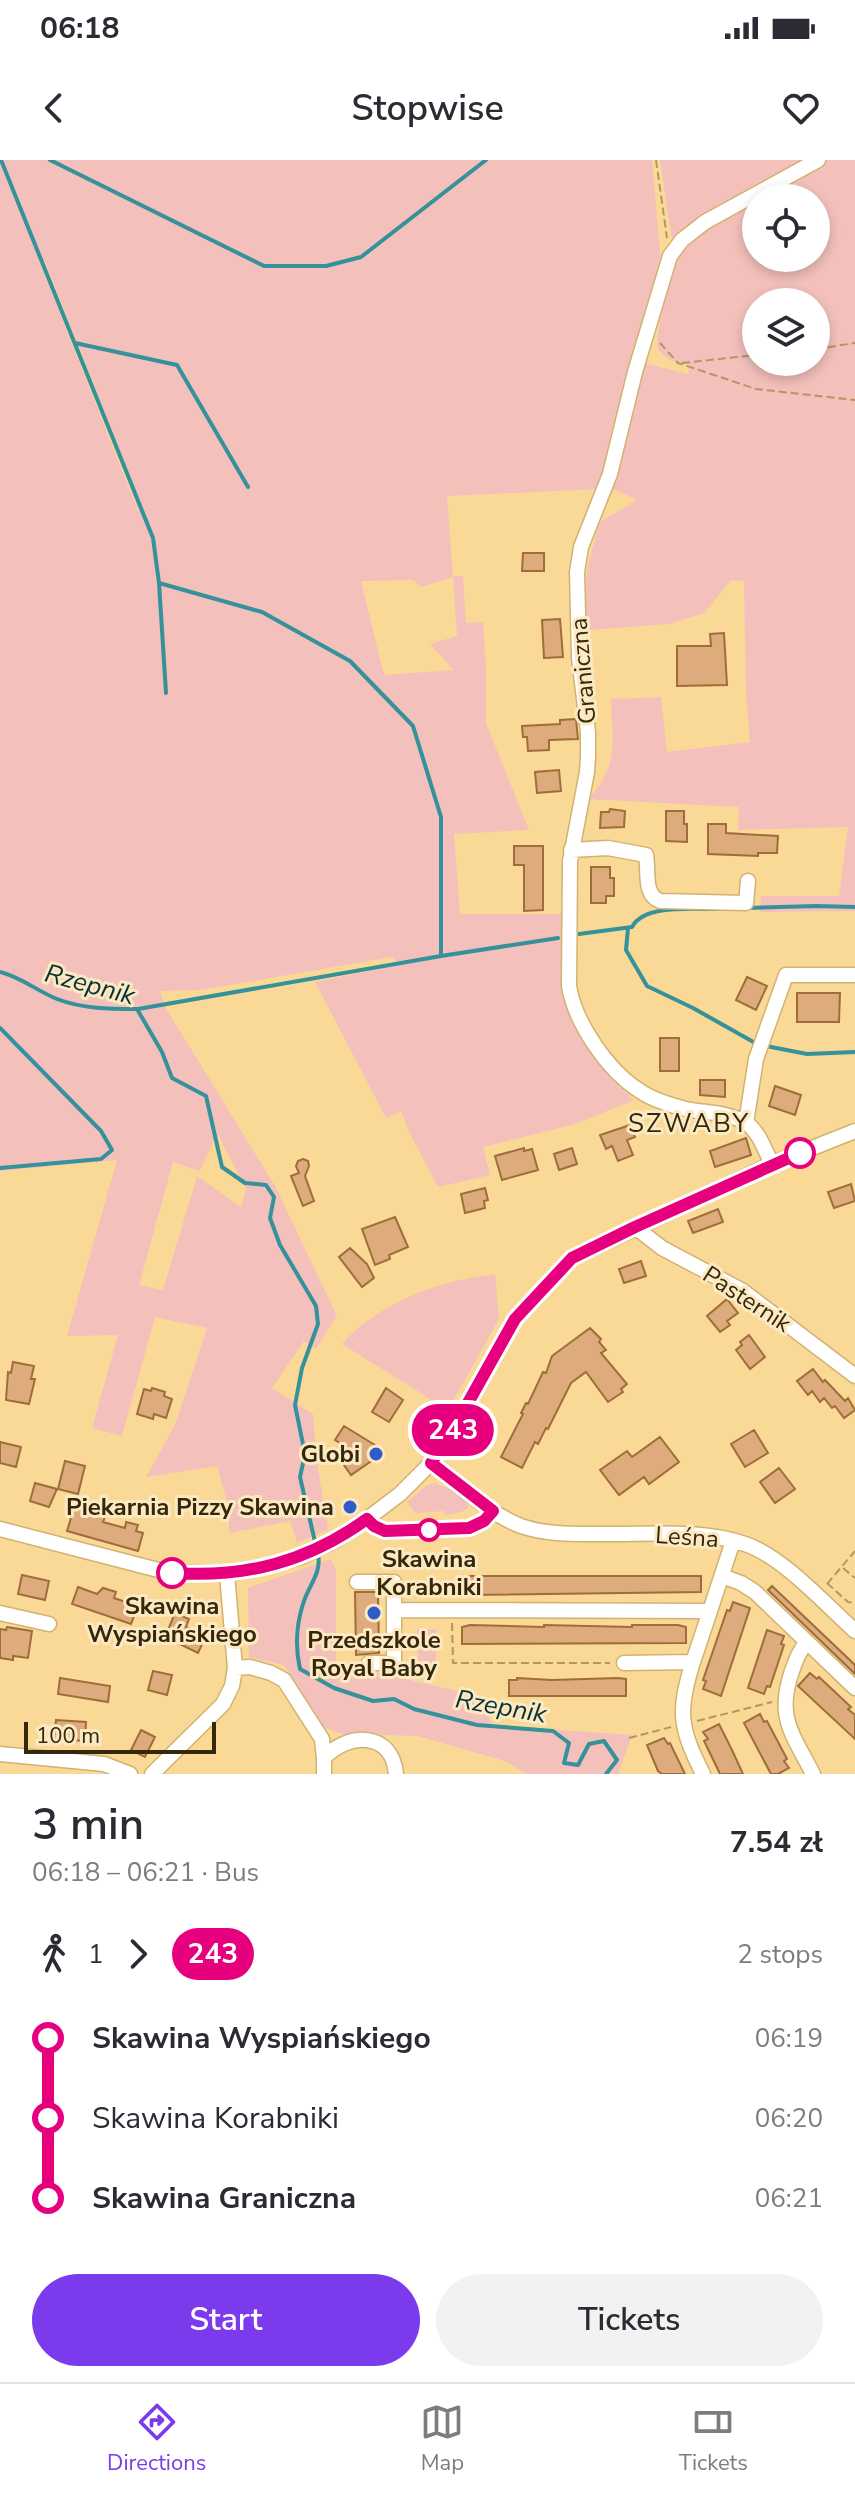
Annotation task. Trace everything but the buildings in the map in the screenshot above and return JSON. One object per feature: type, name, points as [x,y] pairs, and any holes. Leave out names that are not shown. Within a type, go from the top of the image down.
[{"type":"street","name":"Graniczna","points":[[746,1123],[727,1116],[682,1108],[641,1092],[619,1074],[586,1034],[573,1007],[569,986],[571,850],[588,756],[578,635],[577,572],[581,547],[610,474],[635,372],[670,256],[682,240],[705,222],[818,160]]},
{"type":"street","points":[[667,240],[670,256]]},
{"type":"street","points":[[571,850],[608,848],[646,855],[649,892],[660,901],[746,903],[748,881]]},
{"type":"street","points":[[772,1164],[757,1135],[746,1123],[756,1059],[786,975],[855,975]]},
{"type":"street","points":[[0,1529],[146,1569],[177,1573],[227,1574],[301,1557],[336,1540],[367,1519],[400,1494],[431,1463],[515,1319],[572,1258],[772,1164],[855,1131]]},
{"type":"street","name":"Pasternik","points":[[635,1227],[662,1248],[743,1291],[855,1376]]},
{"type":"street","name":"Leśna","points":[[431,1463],[493,1511],[518,1525],[551,1533],[693,1535],[747,1544],[775,1560],[855,1631]]},
{"type":"street","points":[[367,1519],[385,1531],[469,1528],[484,1521],[493,1511]]},
{"type":"street","points":[[703,1774],[688,1745],[683,1724],[683,1701],[733,1541]]},
{"type":"street","points":[[152,1774],[223,1704],[232,1686],[235,1668],[233,1623],[227,1574]]},
{"type":"street","points":[[722,1576],[755,1592],[855,1688]]},
{"type":"street","points":[[357,1582],[394,1582],[394,1663],[369,1663]]},
{"type":"street","points":[[394,1610],[710,1611]]},
{"type":"street","points":[[0,1613],[49,1624]]},
{"type":"street","points":[[807,1642],[798,1654],[785,1698],[789,1726],[813,1774]]},
{"type":"street","points":[[624,1663],[693,1662]]},
{"type":"street","points":[[235,1668],[250,1667],[284,1680],[322,1739],[324,1766]]},
{"type":"street","points":[[322,1739],[342,1744]]},
{"type":"street","points":[[324,1766],[335,1747],[362,1739],[383,1747],[391,1756],[396,1774]]},
{"type":"street","points":[[0,1754],[104,1764],[130,1774]]},
{"type":"path","points":[[656,160],[667,240]]},
{"type":"path","points":[[649,330],[678,363],[756,389],[855,400]]},
{"type":"path","points":[[830,347],[855,343]]},
{"type":"path","points":[[678,363],[742,356]]},
{"type":"path","points":[[855,1551],[842,1567],[855,1578]]},
{"type":"path","points":[[827,1583],[848,1602],[855,1603]]},
{"type":"path","points":[[452,1610],[453,1663],[624,1663]]},
{"type":"path","points":[[629,1738],[785,1698]]},
{"type":"shaded area","points":[[0,160],[652,160],[661,264],[598,489],[447,496],[453,576],[463,576],[466,623],[483,622],[486,723],[529,830],[454,834],[460,914],[564,914],[583,1035],[619,1087],[634,1100],[575,1124],[483,1147],[490,1175],[438,1187],[401,1111],[386,1118],[315,982],[400,965],[392,957],[200,990],[160,991],[164,1005],[275,1186],[337,1316],[316,1349],[304,1341],[272,1388],[313,1414],[328,1530],[297,1543],[290,1521],[229,1533],[229,1509],[217,1466],[146,1477],[175,1425],[207,1328],[155,1317],[122,1436],[92,1428],[118,1335],[67,1336],[117,1160],[0,1171]],"holes":[[[39,260],[45,261],[120,450],[140,516]],[[453,577],[457,636],[430,644],[454,670],[384,675],[361,581],[413,580],[422,587]],[[217,1133],[246,1189],[241,1207],[197,1176],[163,1290],[139,1285],[173,1162],[200,1171]]]},
{"type":"shaded area","points":[[660,160],[808,160],[760,184],[742,184],[742,193],[714,207],[672,240]]},
{"type":"shaded area","points":[[827,160],[855,160],[855,911],[760,912],[761,896],[839,896],[848,827],[738,830],[739,807],[588,799],[610,764],[613,741],[611,699],[661,697],[667,752],[750,742],[744,581],[731,580],[704,613],[669,624],[587,630],[584,602],[589,562],[600,522],[637,500],[611,488],[644,363],[688,374],[689,365],[668,358],[658,348],[657,342],[677,257],[703,230],[742,206],[742,272],[830,272],[830,184],[783,184]]},
{"type":"shaded area","points":[[495,1274],[499,1319],[448,1410],[342,1344],[363,1324],[403,1300],[451,1282]]},
{"type":"shaded area","points":[[433,1483],[452,1489],[466,1499],[468,1508],[445,1515],[444,1511],[415,1513],[407,1502]]},
{"type":"shaded area","points":[[331,1559],[336,1571],[336,1663],[484,1697],[492,1725],[632,1735],[618,1774],[526,1774],[505,1761],[418,1736],[342,1734],[322,1727],[284,1665],[249,1657],[248,1588]]},
{"type":"shaded area","points":[[417,1629],[436,1629],[436,1673],[418,1673]]},
{"type":"waterway","points":[[1,160],[153,538],[166,693]]},
{"type":"waterway","points":[[50,160],[264,266],[326,266],[361,257],[486,160]]},
{"type":"waterway","points":[[75,343],[177,365],[248,487]]},
{"type":"waterway","points":[[159,583],[262,612],[350,661],[413,726],[441,817],[441,956]]},
{"type":"waterway","points":[[745,908],[855,907]]},
{"type":"waterway","points":[[579,934],[632,927],[639,919],[659,911],[721,909]]},
{"type":"waterway","points":[[628,928],[626,950],[647,986],[757,1044]]},
{"type":"waterway","points":[[138,1009],[558,938]]},
{"type":"waterway","name":"Rzepnik","points":[[0,972],[77,1005],[137,1009],[162,1052],[172,1078],[206,1096],[222,1167],[245,1183],[266,1185],[274,1197],[270,1218],[280,1245],[316,1306],[318,1324],[302,1368],[295,1405],[305,1454],[300,1477],[316,1546]]},
{"type":"waterway","points":[[0,1028],[101,1131],[112,1150],[101,1159],[0,1168]]},
{"type":"waterway","points":[[766,1046],[807,1054],[855,1052]]},
{"type":"waterway","name":"Rzepnik","points":[[318,1555],[316,1574],[299,1620],[297,1645],[300,1669],[334,1688],[373,1701],[394,1699],[414,1709],[477,1725],[553,1731],[569,1743],[564,1763],[578,1765],[589,1744],[604,1741],[617,1760],[606,1774]]},
{"type":"bus line","name":"243","points":[[172,1573],[227,1574],[301,1557],[346,1535],[367,1519],[385,1531],[469,1528],[484,1521],[493,1511],[431,1463],[515,1319],[572,1258],[800,1153]]},
{"type":"place","name":"Globi","points":[[376,1454]]},
{"type":"place","name":"Piekarnia Pizzy Skawina","points":[[350,1507]]},
{"type":"place","name":"Skawina Korabniki","points":[[429,1530]]},
{"type":"place","name":"Skawina Wyspiańskiego","points":[[172,1573]]},
{"type":"place","name":"Przedszkole Royal Baby","points":[[374,1613]]},
{"type":"district","name":"SZWABY","points":[[689,1123]]}]
